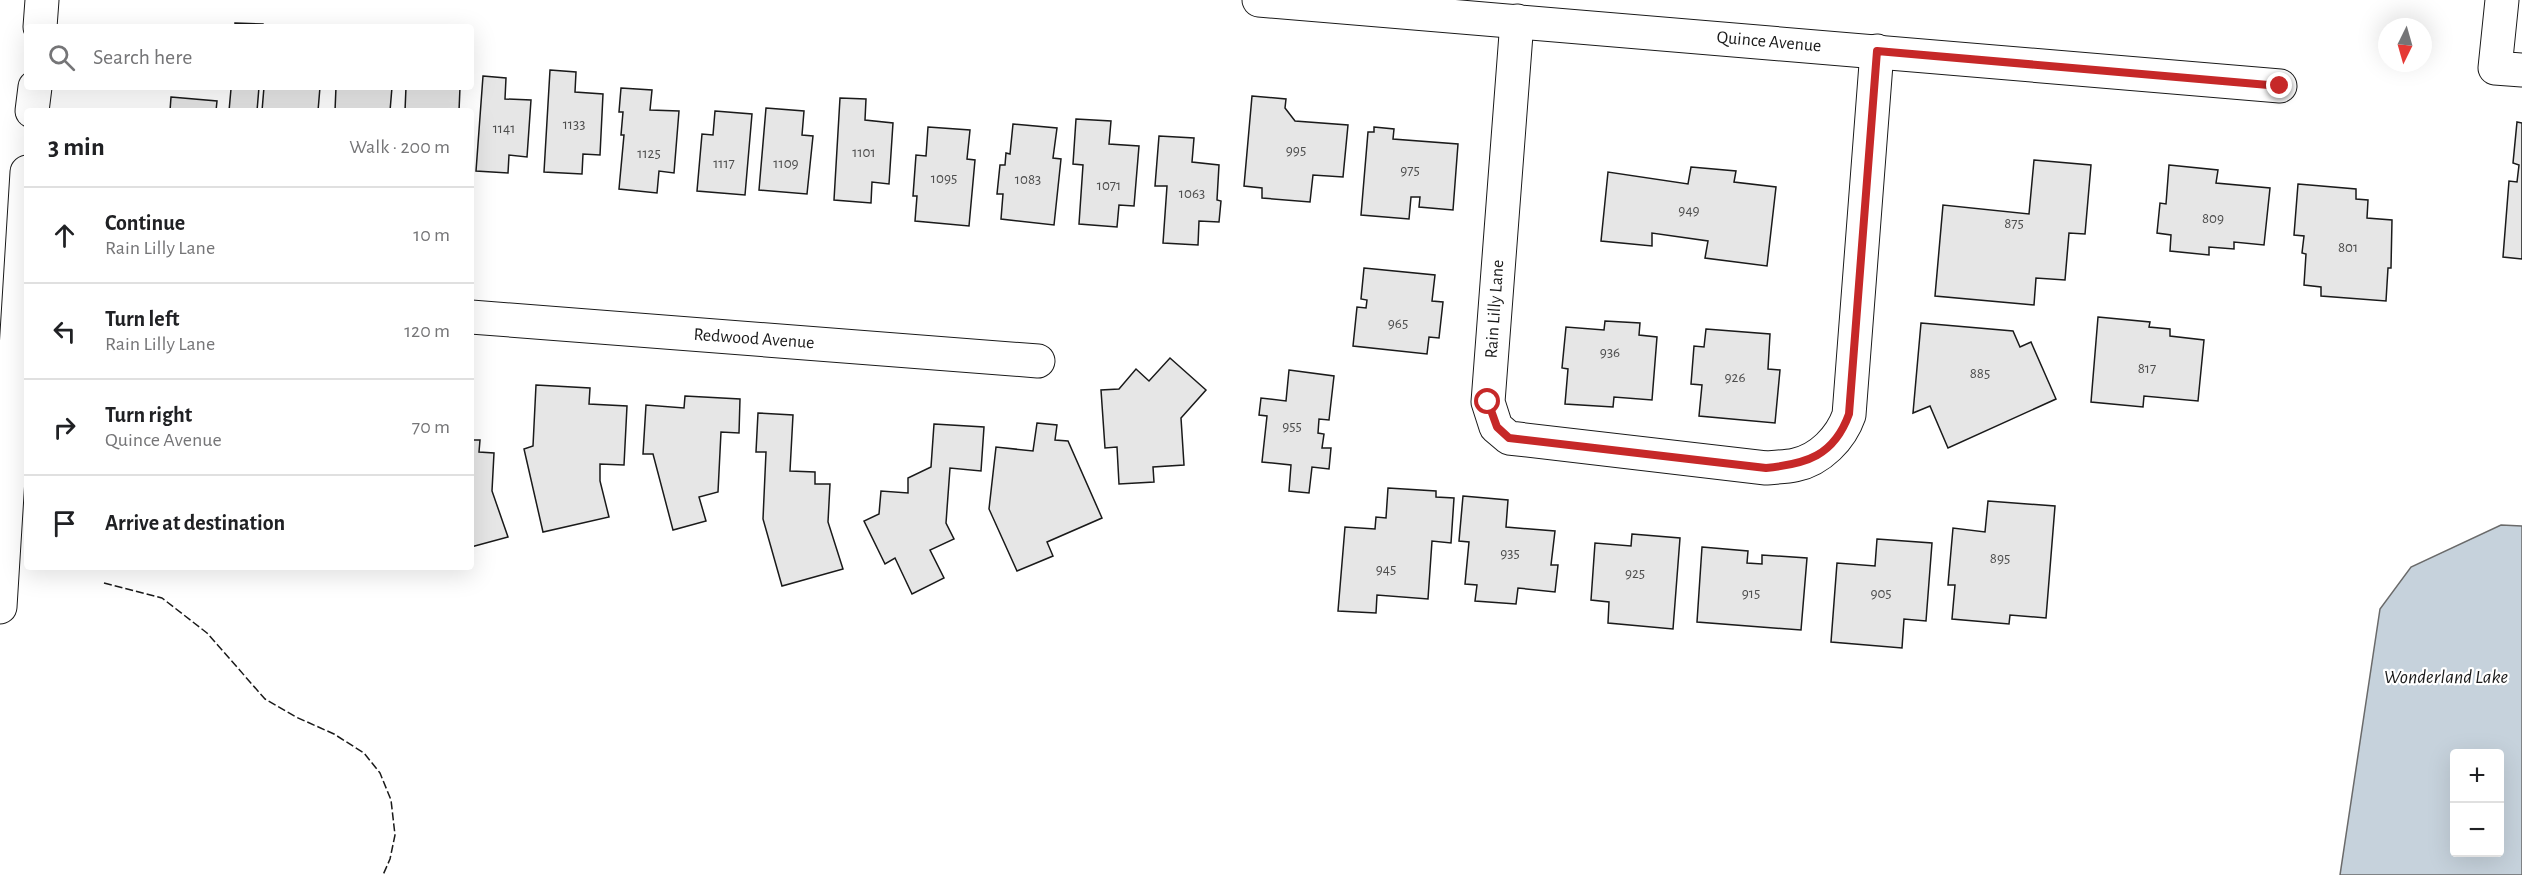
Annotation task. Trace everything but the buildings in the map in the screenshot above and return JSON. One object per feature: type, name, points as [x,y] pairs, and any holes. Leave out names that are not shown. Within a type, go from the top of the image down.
[{"type":"street","points":[[40,24],[42,0]]},
{"type":"street","name":"Quince Avenue","points":[[1259,0],[2280,86]]},
{"type":"street","points":[[2502,0],[2509,69]]},
{"type":"street","name":"Rain Lilly Lane","points":[[1517,21],[1488,402],[1497,427],[1509,438],[1766,468],[1797,465],[1826,450],[1845,426],[1849,414],[1877,51]]},
{"type":"street","points":[[32,108],[35,90]]},
{"type":"street","points":[[0,607],[24,222]]},
{"type":"street","name":"Redwood Avenue","points":[[474,317],[1038,361]]},
{"type":"water","name":"Wonderland Lake","points":[[2501,525],[2522,526],[2522,875],[2340,875],[2380,609],[2411,567]]},
{"type":"fence","points":[[104,583],[162,598],[207,633],[265,699],[296,717],[334,734],[364,753],[380,773],[391,800],[395,835],[390,859],[383,875]]},
{"type":"route","points":[[1488,402],[1497,427],[1509,438],[1766,468],[1797,465],[1826,450],[1845,426],[1849,414],[1877,51],[2280,86]]}]
